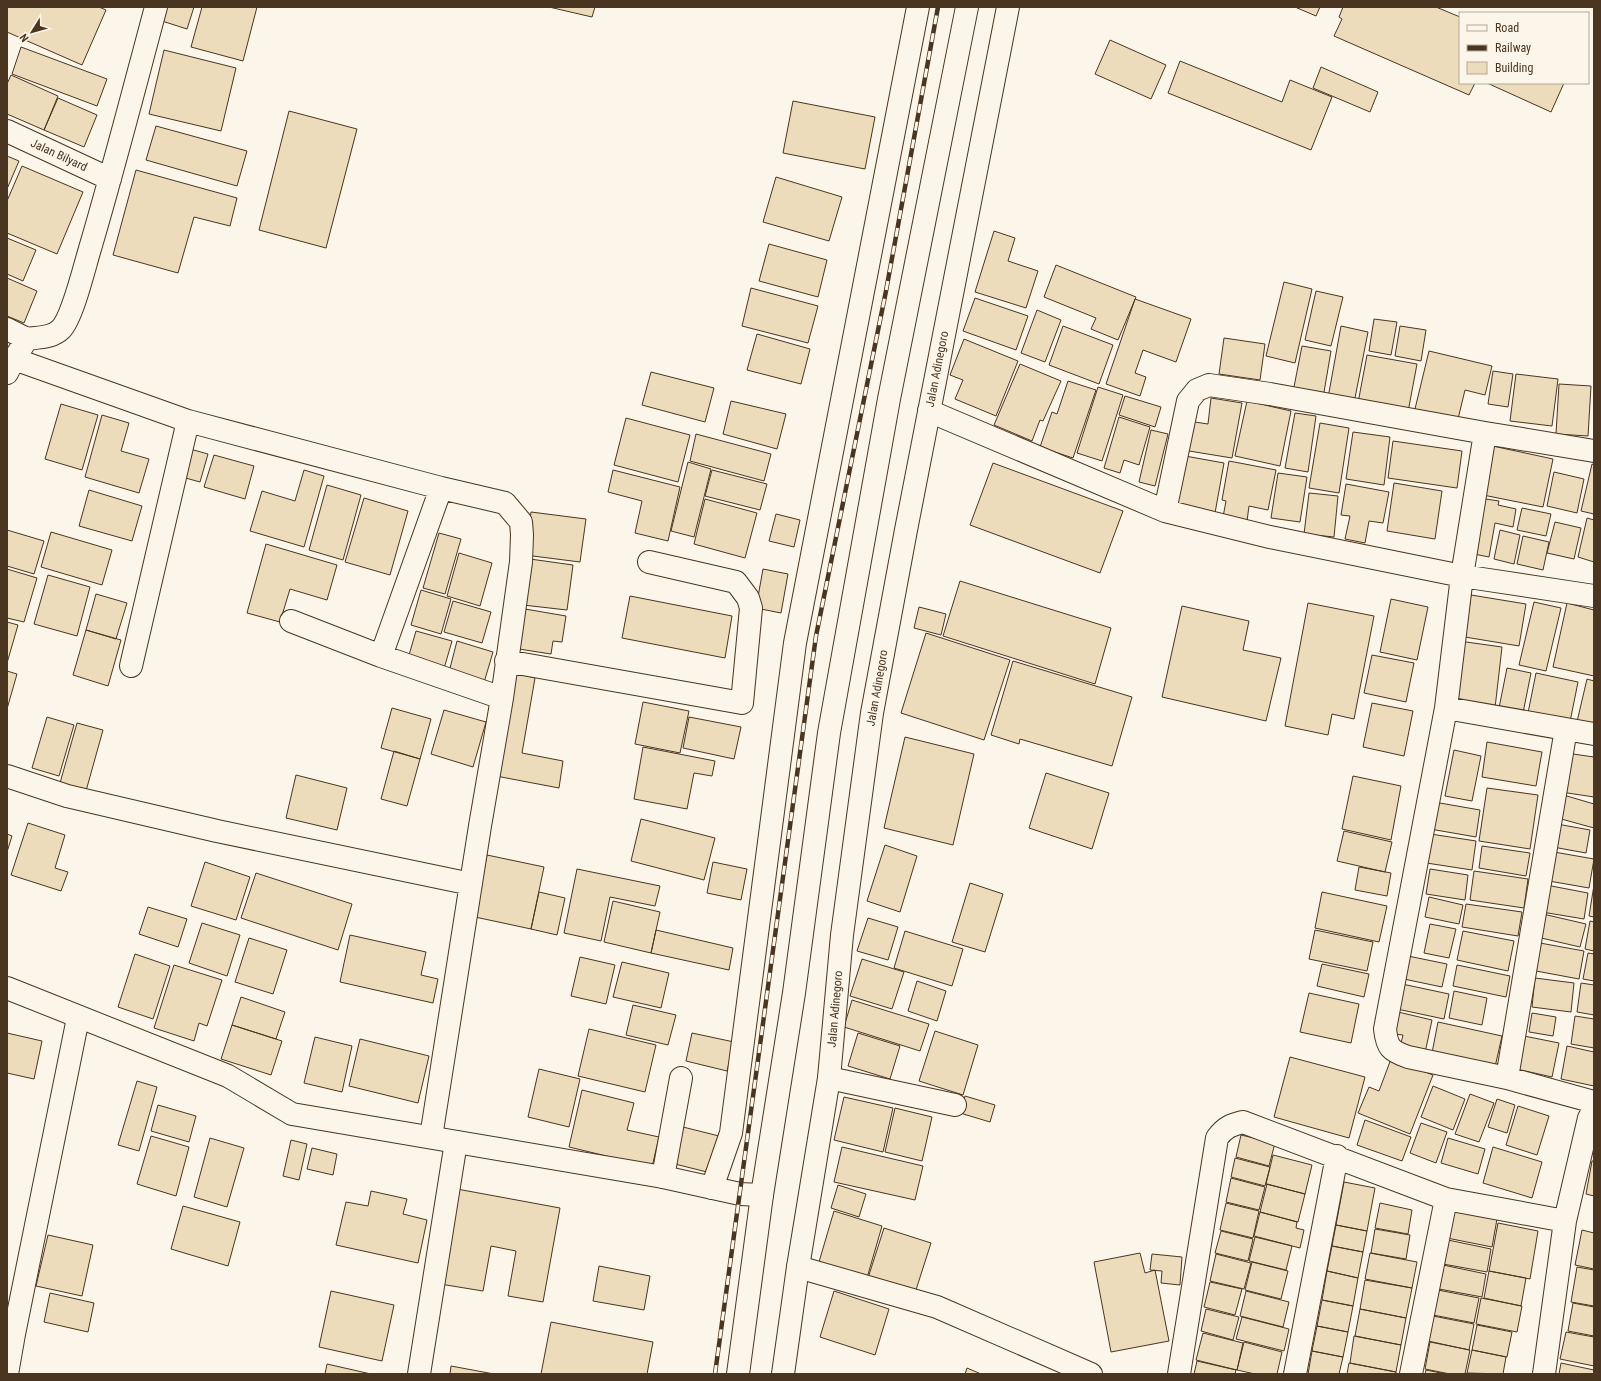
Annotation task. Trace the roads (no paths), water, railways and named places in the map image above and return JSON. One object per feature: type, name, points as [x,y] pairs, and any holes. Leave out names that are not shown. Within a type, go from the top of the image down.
[{"type":"main road","points":[[7,329],[27,338],[47,337],[56,333],[62,328],[80,285],[156,7]]},
{"type":"main road","points":[[712,1188],[731,1133],[795,643],[918,7]]},
{"type":"main road","points":[[738,1374],[762,1194],[794,993],[829,733],[889,398],[967,7]]},
{"type":"main road","name":"Jalan Adinegoro","points":[[783,1374],[798,1266],[829,1078],[842,935],[872,713],[1008,7]]},
{"type":"main road","name":"Jalan Bilyard","points":[[7,131],[110,179]]},
{"type":"main road","points":[[27,338],[10,366],[188,421],[441,488],[505,503],[521,522],[521,562],[502,698],[431,1137]]},
{"type":"main road","points":[[1165,511],[1188,401],[1197,390],[1209,385],[1270,394],[1594,451]]},
{"type":"main road","points":[[929,411],[1165,511],[1270,537],[1462,576],[1594,596]]},
{"type":"main road","points":[[131,666],[188,421]]},
{"type":"main road","points":[[1485,433],[1462,576],[1446,708],[1385,1030],[1386,1041],[1393,1051],[1408,1057],[1507,1078],[1594,1102]]},
{"type":"main road","points":[[381,656],[441,488]]},
{"type":"main road","points":[[506,661],[742,703],[751,608],[748,598],[736,582],[649,562]]},
{"type":"main road","points":[[291,621],[381,656],[502,698]]},
{"type":"main road","points":[[1446,708],[1594,734]]},
{"type":"main road","points":[[1507,1078],[1566,729]]},
{"type":"main road","points":[[7,776],[67,796],[209,829],[471,884]]},
{"type":"main road","points":[[7,988],[78,1018],[228,1076],[292,1114],[663,1177],[740,1194],[762,1194]]},
{"type":"main road","points":[[7,1374],[10,1333],[78,1018]]},
{"type":"main road","points":[[663,1177],[680,1078]]},
{"type":"main road","points":[[829,1078],[955,1105]]},
{"type":"main road","points":[[1544,1374],[1565,1221],[1589,1118],[1594,1110]]},
{"type":"main road","points":[[1179,1374],[1217,1138],[1223,1130],[1231,1125],[1244,1122],[1337,1156],[1446,1199],[1565,1221]]},
{"type":"main road","points":[[419,1374],[456,1142]]},
{"type":"main road","points":[[1295,1374],[1337,1156]]},
{"type":"main road","points":[[1411,1374],[1446,1199]]},
{"type":"main road","points":[[798,1266],[937,1307],[1091,1374]]},
{"type":"railway","points":[[715,1374],[816,636],[886,291],[938,7]]}]
